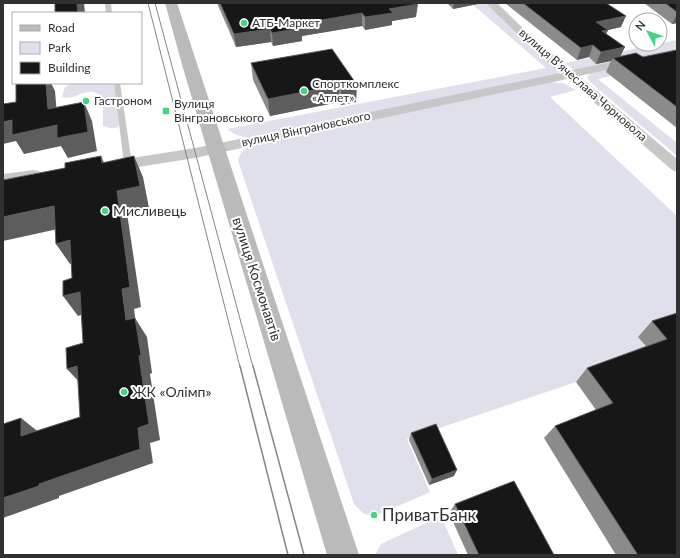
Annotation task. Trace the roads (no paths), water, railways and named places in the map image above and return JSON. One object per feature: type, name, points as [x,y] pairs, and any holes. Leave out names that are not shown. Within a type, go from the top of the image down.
[{"type":"main road","name":"вулиця Космонавтів","points":[[171,3],[343,555]]},
{"type":"street","name":"вулиця Вʼячеслава Чорновола","points":[[491,3],[501,11],[524,36],[677,166]]},
{"type":"street","name":"вулиця Вінграновського","points":[[97,168],[128,164],[215,148],[677,52]]},
{"type":"street","points":[[3,179],[50,174]]},
{"type":"lane","points":[[117,84],[128,164]]},
{"type":"tram line","points":[[148,3],[240,367]]},
{"type":"tram line","points":[[155,3],[253,367]]},
{"type":"tram line","points":[[240,366],[288,555]]},
{"type":"tram line","points":[[253,366],[304,555]]},
{"type":"place","name":"АТБ-Маркет","points":[[244,23]]},
{"type":"place","name":"Спорткомплекс «Атлет»","points":[[304,91]]},
{"type":"place","name":"Гастроном","points":[[86,101]]},
{"type":"place","name":"Вулиця Вінграновського","points":[[166,111]]},
{"type":"place","name":"Мисливець","points":[[105,211]]},
{"type":"place","name":"ЖК «Олімп»","points":[[124,392]]},
{"type":"place","name":"ПриватБанк","points":[[374,515]]}]
